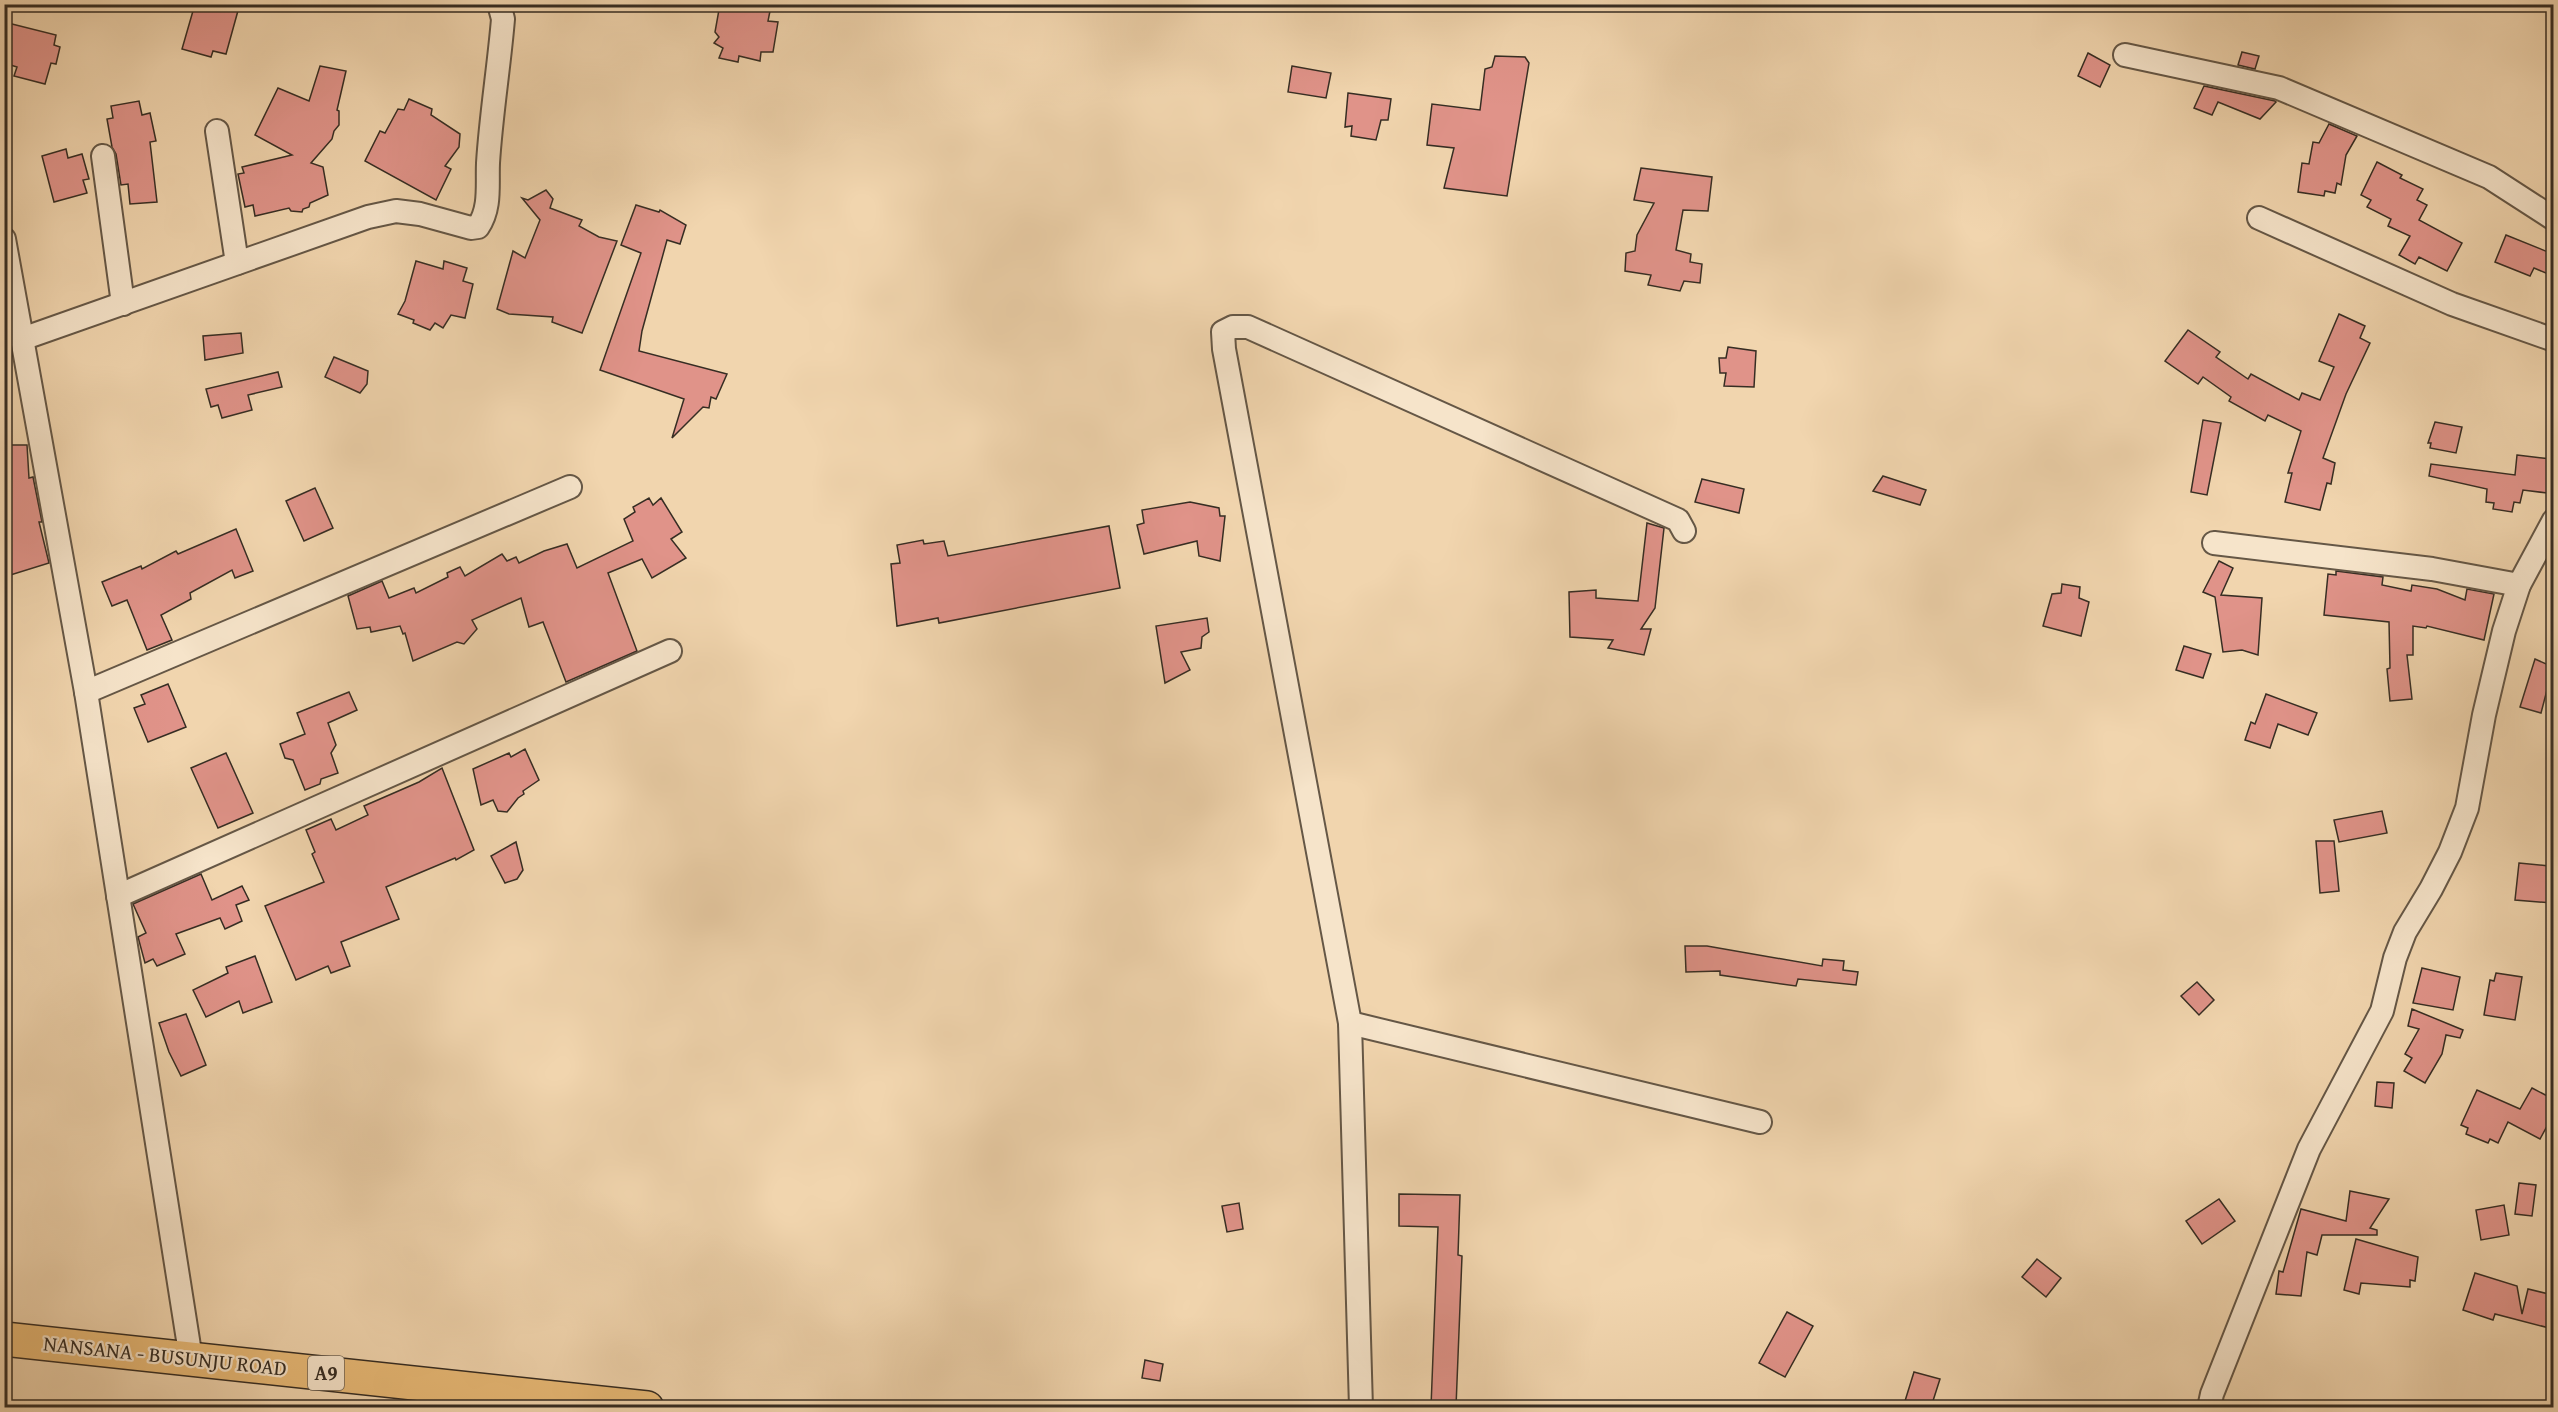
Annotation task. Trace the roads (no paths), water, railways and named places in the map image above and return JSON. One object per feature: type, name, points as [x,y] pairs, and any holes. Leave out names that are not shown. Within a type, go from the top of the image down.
[{"type":"main road","name":"NANSANA - BUSUNJU ROAD","points":[[4,1339],[647,1407]]},
{"type":"street","points":[[22,339],[368,216],[396,211],[420,214],[471,228],[478,227],[483,219],[488,198],[488,163],[503,19],[499,4]]},
{"type":"street","points":[[2125,56],[2279,88],[2489,177],[2553,219]]},
{"type":"street","points":[[217,131],[237,263]]},
{"type":"street","points":[[103,156],[123,304]]},
{"type":"street","points":[[2259,218],[2452,304],[2553,340]]},
{"type":"street","points":[[4,239],[86,692],[191,1359]]},
{"type":"street","points":[[1361,1407],[1350,1023],[1224,349],[1223,332],[1233,327],[1248,327],[1678,520],[1684,531]]},
{"type":"street","points":[[86,692],[570,487]]},
{"type":"street","points":[[2210,1407],[2212,1394],[2309,1149],[2382,1011],[2395,958],[2405,932],[2450,852],[2467,808],[2484,715],[2504,631],[2519,585],[2553,520]]},
{"type":"street","points":[[2214,543],[2432,569],[2519,585]]},
{"type":"street","points":[[118,896],[670,651]]},
{"type":"street","points":[[1350,1023],[1760,1122]]}]
